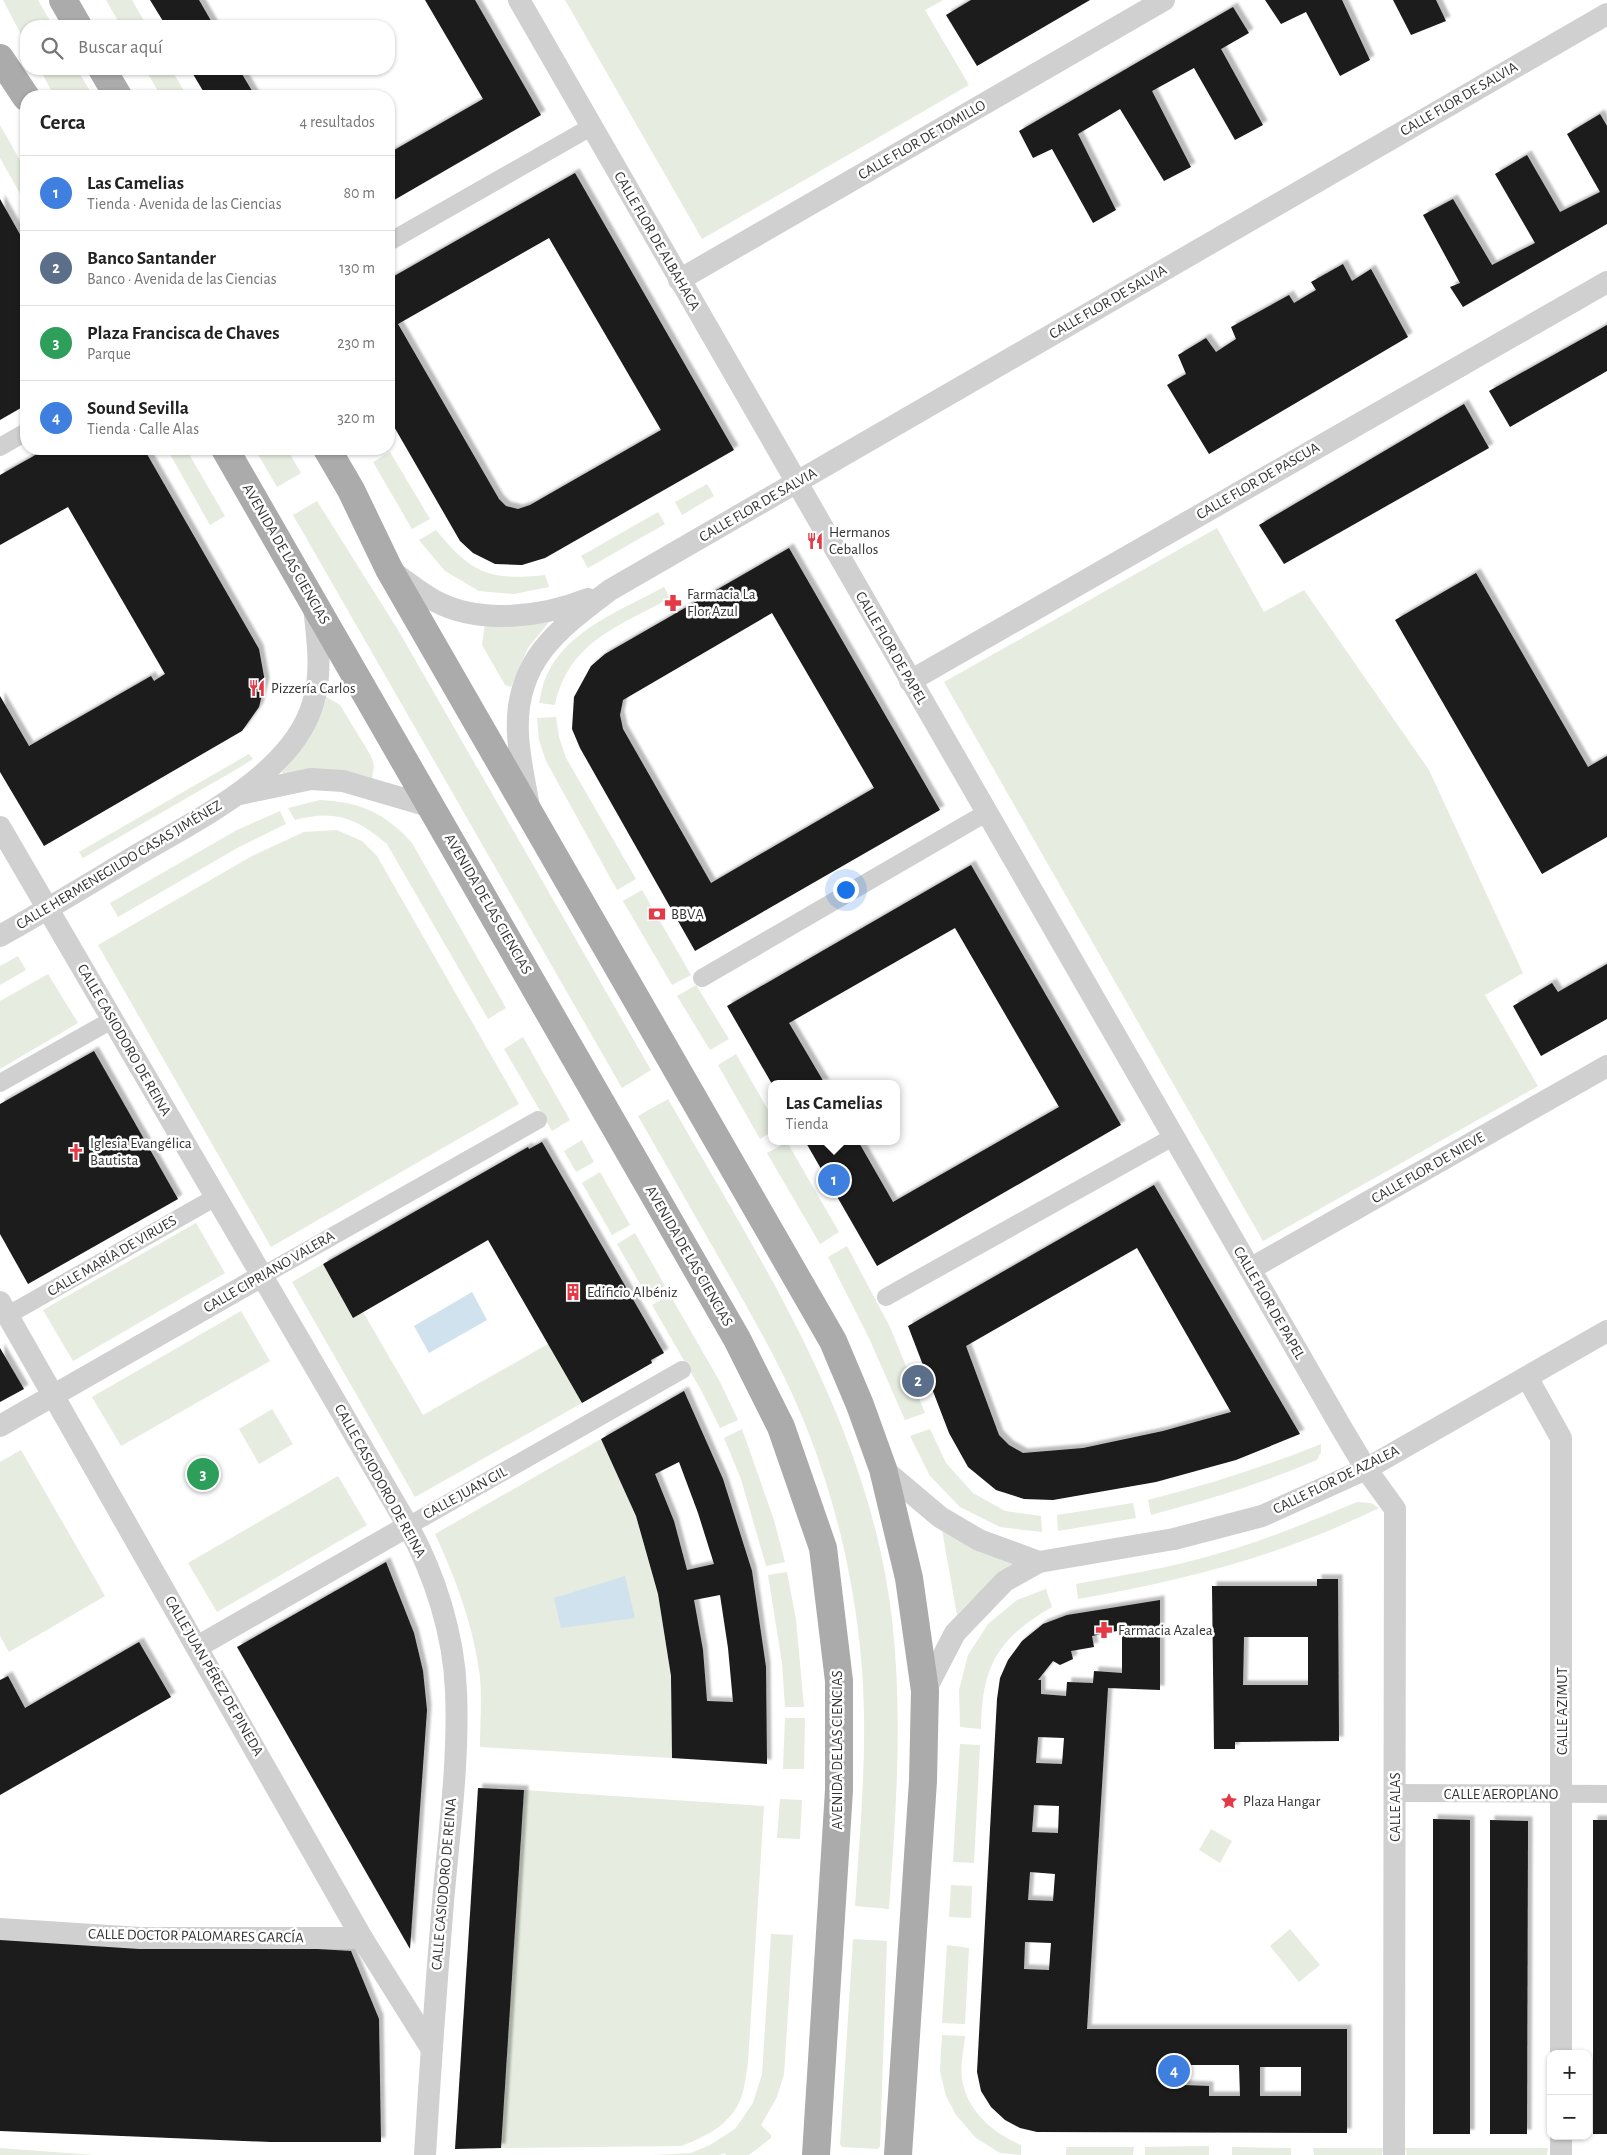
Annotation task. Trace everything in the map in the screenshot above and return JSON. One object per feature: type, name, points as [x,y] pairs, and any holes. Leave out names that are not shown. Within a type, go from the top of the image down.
[{"type":"main road","points":[[63,0],[75,20]]},
{"type":"main road","points":[[0,58],[21,90]]},
{"type":"main road","points":[[106,75],[114,90]]},
{"type":"main road","name":"AVENIDA DE LAS CIENCIAS","points":[[228,455],[737,1339],[781,1428],[824,1548],[839,1681],[839,1780],[816,2155]]},
{"type":"main road","points":[[331,455],[351,490],[389,569],[833,1341],[860,1405],[883,1469],[908,1578],[925,1691],[922,1808],[898,2155]]},
{"type":"street","name":"CALLE FLOR DE ALBAHACA","points":[[519,0],[796,483]]},
{"type":"street","name":"CALLE FLOR DE TOMILLO","points":[[679,280],[1164,0]]},
{"type":"street","name":"CALLE FLOR DE SALVIA","points":[[530,814],[518,736],[518,704],[525,679],[537,655],[564,624],[610,590],[1607,14]]},
{"type":"street","points":[[395,239],[591,127]]},
{"type":"street","name":"CALLE FLOR DE PASCUA","points":[[910,681],[1607,282]]},
{"type":"street","points":[[0,447],[20,435]]},
{"type":"street","name":"CALLE FLOR DE PAPEL","points":[[796,483],[1366,1469]]},
{"type":"street","name":"CALLE FLOR DE SALVIA","points":[[389,569],[436,601],[456,610],[488,615],[507,616],[567,607],[610,590]]},
{"type":"street","name":"CALLE HERMENEGILDO CASAS JIMÉNEZ","points":[[0,936],[239,794],[282,756],[301,729],[313,704],[319,673],[313,600]]},
{"type":"street","name":"CALLE HERMENEGILDO CASAS JIMÉNEZ","points":[[239,794],[311,779],[343,780],[432,807]]},
{"type":"street","points":[[702,978],[986,813]]},
{"type":"street","name":"CALLE CASIODORO DE REINA","points":[[0,828],[423,1552],[448,1628],[456,1690],[454,1765],[431,2048],[425,2155]]},
{"type":"street","points":[[0,1082],[112,1020]]},
{"type":"street","name":"CALLE FLOR DE NIEVE","points":[[1250,1269],[1607,1066]]},
{"type":"street","name":"CALLE CIPRIANO VALERA","points":[[0,1426],[538,1120]]},
{"type":"street","points":[[886,1297],[1173,1136]]},
{"type":"street","name":"CALLE MARÍA DE VIRUES","points":[[4,1309],[216,1197]]},
{"type":"street","name":"CALLE JUAN PÉREZ DE PINEDA","points":[[4,1309],[362,1938],[431,2048]]},
{"type":"street","name":"CALLE FLOR DE AZALEA","points":[[1039,1562],[1174,1539],[1262,1516],[1366,1469],[1607,1331]]},
{"type":"street","name":"CALLE JUAN GIL","points":[[197,1647],[682,1370]]},
{"type":"street","name":"CALLE AZIMUT","points":[[1527,1377],[1561,1438],[1561,2050]]},
{"type":"street","points":[[883,1469],[940,1517],[979,1540],[1039,1562]]},
{"type":"street","name":"CALLE ALAS","points":[[1366,1469],[1395,1509],[1394,2155]]},
{"type":"street","points":[[925,1691],[955,1633],[1005,1581],[1039,1562]]},
{"type":"street","name":"CALLE AEROPLANO","points":[[1395,1793],[1607,1794]]},
{"type":"street","name":"CALLE DOCTOR PALOMARES GARCÍA","points":[[0,1929],[140,1938],[362,1938]]},
{"type":"street","points":[[1560,2155],[1561,2140]]},
{"type":"shaded area","points":[[3,0],[38,0],[50,20],[20,20],[20,33]]},
{"type":"shaded area","points":[[106,0],[132,0],[144,20],[118,20]]},
{"type":"shaded area","points":[[565,0],[943,0],[925,10],[969,85],[702,239]]},
{"type":"shaded area","points":[[43,75],[81,75],[89,90],[51,90]]},
{"type":"shaded area","points":[[149,75],[175,75],[183,90],[157,90]]},
{"type":"shaded area","points":[[0,125],[20,160],[20,193],[0,158]]},
{"type":"shaded area","points":[[170,455],[189,455],[225,516],[210,525]]},
{"type":"shaded area","points":[[258,455],[290,455],[301,473],[277,487]]},
{"type":"shaded area","points":[[385,455],[392,455],[430,519],[412,529],[373,462]]},
{"type":"shaded area","points":[[707,484],[714,496],[682,515],[675,502]]},
{"type":"shaded area","points":[[317,501],[398,630],[651,1070],[622,1088],[293,515]]},
{"type":"shaded area","points":[[658,512],[665,524],[588,568],[581,556]]},
{"type":"shaded area","points":[[1217,528],[1264,612],[1304,590],[1429,770],[1523,973],[1485,995],[1538,1086],[1263,1241],[944,682]]},
{"type":"shaded area","points":[[436,530],[448,545],[471,565],[495,575],[509,577],[545,575],[549,587],[514,594],[479,591],[445,571],[419,540]]},
{"type":"shaded area","points":[[664,587],[670,598],[614,628],[598,638],[584,651],[572,665],[562,683],[555,705],[539,703],[546,677],[555,661],[567,646],[581,634],[613,613]]},
{"type":"shaded area","points":[[549,622],[528,648],[511,687],[505,685],[482,645],[485,623]]},
{"type":"shaded area","points":[[325,696],[340,705],[371,756],[374,766],[372,778],[285,777],[282,772],[308,737]]},
{"type":"shaded area","points":[[556,717],[559,737],[566,758],[636,879],[617,890],[546,761],[539,740],[537,718]]},
{"type":"shaded area","points":[[249,754],[253,759],[83,858],[79,852]]},
{"type":"shaded area","points":[[320,800],[348,803],[371,811],[392,824],[412,843],[506,1008],[488,1019],[387,844],[365,828],[344,818],[322,815],[295,820],[288,808]]},
{"type":"shaded area","points":[[280,811],[286,824],[239,847],[118,917],[110,903],[237,830]]},
{"type":"shaded area","points":[[337,830],[362,841],[377,856],[519,1104],[271,1247],[98,945],[252,856],[304,832]]},
{"type":"shaded area","points":[[642,890],[691,975],[672,985],[623,901]]},
{"type":"shaded area","points":[[18,956],[26,970],[0,985],[0,966]]},
{"type":"shaded area","points":[[48,974],[78,1023],[0,1069],[0,1001]]},
{"type":"shaded area","points":[[696,985],[729,1039],[710,1050],[677,996]]},
{"type":"shaded area","points":[[523,1037],[570,1120],[552,1131],[504,1049]]},
{"type":"shaded area","points":[[736,1054],[768,1110],[768,1134],[760,1139],[718,1065]]},
{"type":"shaded area","points":[[668,1099],[775,1285],[807,1348],[836,1413],[861,1479],[880,1547],[892,1619],[898,1728],[896,1800],[889,1909],[855,1906],[863,1788],[864,1700],[855,1607],[850,1576],[835,1514],[816,1453],[780,1368],[638,1116]]},
{"type":"shaded area","points":[[582,1140],[594,1162],[576,1172],[564,1151]]},
{"type":"shaded area","points":[[782,1145],[789,1145],[839,1232],[820,1244],[767,1153]]},
{"type":"shaded area","points":[[600,1172],[630,1225],[612,1235],[582,1183]]},
{"type":"shaded area","points":[[196,1223],[225,1273],[73,1361],[43,1310]]},
{"type":"shaded area","points":[[635,1233],[665,1286],[647,1296],[617,1244]]},
{"type":"shaded area","points":[[847,1246],[890,1327],[925,1413],[905,1420],[869,1338],[828,1257]]},
{"type":"shaded area","points":[[323,1264],[353,1317],[363,1312],[423,1415],[548,1344],[582,1403],[415,1497],[292,1282]]},
{"type":"shaded area","points":[[670,1295],[720,1382],[738,1420],[720,1428],[701,1390],[652,1305]]},
{"type":"shaded area","points":[[241,1311],[270,1361],[121,1446],[92,1397]]},
{"type":"shaded area","points":[[272,1409],[293,1444],[259,1464],[239,1429]]},
{"type":"shaded area","points":[[742,1429],[774,1520],[785,1562],[766,1566],[741,1479],[724,1438]]},
{"type":"shaded area","points":[[930,1429],[946,1463],[973,1493],[1005,1511],[1041,1516],[1042,1532],[1000,1527],[960,1507],[930,1476],[910,1436]]},
{"type":"shaded area","points":[[601,1439],[636,1516],[658,1594],[671,1676],[672,1758],[480,1747],[481,1686],[473,1640],[457,1586],[435,1534]]},
{"type":"shaded area","points":[[1321,1444],[1321,1452],[1317,1460],[1235,1490],[1151,1515],[1148,1500],[1235,1475]]},
{"type":"shaded area","points":[[21,1450],[105,1596],[9,1652],[0,1636],[0,1462]]},
{"type":"shaded area","points":[[338,1476],[367,1525],[217,1612],[188,1563]]},
{"type":"shaded area","points":[[1357,1502],[1371,1503],[1379,1508],[1343,1525],[1269,1553],[1194,1575],[1078,1599],[1076,1584],[1157,1569],[1225,1551],[1282,1532]]},
{"type":"shaded area","points":[[1133,1503],[1136,1518],[1058,1531],[1057,1515]]},
{"type":"shaded area","points":[[942,1530],[1025,1563],[988,1586],[957,1615]]},
{"type":"shaded area","points":[[787,1572],[796,1619],[804,1707],[785,1707],[782,1663],[768,1575]]},
{"type":"shaded area","points":[[1046,1589],[1052,1607],[1033,1619],[1006,1643],[996,1656],[989,1671],[982,1707],[981,1729],[960,1727],[959,1690],[968,1655],[988,1624],[1017,1600]]},
{"type":"shaded area","points":[[785,1718],[805,1718],[804,1769],[783,1769]]},
{"type":"shaded area","points":[[960,1744],[980,1745],[974,1863],[953,1862]]},
{"type":"shaded area","points":[[524,1790],[764,1806],[748,2063],[741,2098],[737,2107],[724,2122],[708,2134],[681,2146],[501,2148]]},
{"type":"shaded area","points":[[780,1799],[802,1800],[800,1839],[777,1838]]},
{"type":"shaded area","points":[[1211,1829],[1232,1841],[1220,1863],[1199,1850]]},
{"type":"shaded area","points":[[951,1885],[972,1886],[971,1918],[949,1917]]},
{"type":"shaded area","points":[[1290,1929],[1320,1965],[1299,1982],[1270,1946]]},
{"type":"shaded area","points":[[771,1934],[793,1935],[784,2074],[777,2097],[761,2125],[771,2135],[771,2138],[749,2155],[726,2155],[725,2153],[719,2155],[653,2155],[691,2153],[710,2145],[735,2129],[753,2103],[762,2074]]},
{"type":"shaded area","points":[[853,1939],[887,1941],[880,2147],[877,2149],[842,2147],[840,2144]]},
{"type":"shaded area","points":[[947,1945],[969,1948],[965,2024],[942,2023]]},
{"type":"shaded area","points":[[942,2035],[965,2036],[962,2079],[969,2101],[975,2111],[991,2127],[1021,2145],[1021,2155],[1000,2153],[976,2138],[956,2115],[946,2096],[940,2071]]},
{"type":"shaded area","points":[[1209,2146],[1209,2155],[1145,2155],[1145,2147]]},
{"type":"shaded area","points":[[1066,2147],[1134,2147],[1133,2155],[1066,2155]]},
{"type":"shaded area","points":[[1232,2147],[1291,2148],[1291,2155],[1232,2155]]},
{"type":"shaded area","points":[[0,2148],[94,2155],[0,2155]]},
{"type":"shaded area","points":[[1313,2148],[1383,2148],[1382,2155],[1314,2155]]},
{"type":"shaded area","points":[[1405,2148],[1548,2148],[1547,2155],[1407,2155]]},
{"type":"water","points":[[472,1292],[487,1320],[429,1353],[414,1326]]},
{"type":"water","points":[[625,1576],[635,1618],[561,1628],[554,1598]]},
{"type":"building","points":[[150,0],[199,0],[211,20],[162,20]]},
{"type":"building","points":[[425,0],[475,0],[541,115],[395,200],[395,150],[483,99]]},
{"type":"building","points":[[971,0],[1090,0],[977,66],[946,15]]},
{"type":"building","points":[[1265,0],[1342,0],[1370,60],[1340,76],[1306,12],[1281,24]]},
{"type":"building","points":[[1393,0],[1436,0],[1446,21],[1411,35]]},
{"type":"building","points":[[1233,7],[1249,33],[1221,49],[1263,125],[1235,140],[1194,68],[1152,91],[1191,167],[1164,181],[1120,109],[1078,134],[1116,210],[1093,223],[1052,149],[1033,158],[1019,131]]},
{"type":"building","points":[[194,75],[243,75],[251,90],[202,90]]},
{"type":"building","points":[[1600,114],[1607,126],[1607,224],[1463,307],[1450,287],[1460,283],[1423,215],[1453,199],[1492,265],[1535,243],[1495,174],[1527,155],[1560,212],[1600,192],[1567,134]]},
{"type":"building","points":[[575,173],[734,450],[545,558],[522,565],[495,564],[473,553],[460,541],[395,428],[395,276]],"holes":[[[549,238],[661,430],[530,505],[518,509],[506,506],[499,499],[398,324]]]},
{"type":"building","points":[[0,199],[20,234],[20,408],[0,420]]},
{"type":"building","points":[[1343,264],[1352,281],[1371,269],[1408,337],[1209,454],[1167,385],[1186,374],[1178,355],[1206,338],[1216,352],[1236,339],[1231,327],[1289,295],[1294,303],[1316,290],[1311,282]]},
{"type":"building","points":[[1607,325],[1607,371],[1510,427],[1489,391]]},
{"type":"building","points":[[1464,404],[1489,448],[1284,564],[1259,525]]},
{"type":"building","points":[[35,455],[147,455],[259,649],[265,682],[259,707],[242,731],[44,846],[0,772],[0,696],[29,746],[151,676],[154,681],[165,674],[68,507],[0,545],[0,475]]},
{"type":"building","points":[[789,548],[940,810],[695,951],[580,748],[572,729],[574,697],[591,666],[605,654]],"holes":[[[772,613],[874,788],[711,883],[623,729],[620,715],[623,700]]]},
{"type":"building","points":[[1476,573],[1588,767],[1607,756],[1607,837],[1542,874],[1395,620]]},
{"type":"building","points":[[971,865],[1121,1125],[877,1266],[807,1145],[860,1145],[893,1202],[1059,1107],[955,928],[789,1023],[823,1080],[770,1080],[727,1006]]},
{"type":"building","points":[[1607,964],[1607,1019],[1541,1056],[1513,1006],[1552,983],[1558,992]]},
{"type":"building","name":"Iglesia Evangélica Bautista","points":[[94,1051],[178,1199],[28,1284],[0,1234],[0,1104]]},
{"type":"building","name":"Edificio Albéniz","points":[[542,1142],[664,1353],[651,1360],[652,1363],[582,1403],[488,1240],[353,1318],[323,1264],[528,1147],[529,1149]]},
{"type":"building","points":[[1154,1185],[1300,1434],[1236,1460],[1156,1482],[1053,1500],[1024,1499],[996,1490],[968,1467],[949,1433],[908,1326]],"holes":[[[1137,1248],[1231,1412],[1163,1431],[1083,1448],[1023,1453],[1009,1445],[999,1435],[966,1346]]]},
{"type":"building","points":[[0,1348],[24,1389],[0,1402]]},
{"type":"building","points":[[684,1391],[723,1479],[752,1571],[766,1667],[767,1764],[672,1758],[671,1676],[658,1594],[636,1516],[601,1439]],"holes":[[[679,1462],[714,1564],[687,1570],[674,1521],[655,1474]],[[720,1595],[728,1648],[733,1702],[707,1701],[703,1650],[694,1600]]]},
{"type":"building","points":[[386,1562],[414,1633],[423,1671],[427,1710],[410,1949],[237,1647]]},
{"type":"building","points":[[1317,1579],[1338,1579],[1339,1741],[1235,1742],[1235,1749],[1214,1749],[1212,1586],[1317,1586]],"holes":[[[1244,1637],[1308,1637],[1308,1685],[1243,1685]]]},
{"type":"building","points":[[1160,1600],[1160,1690],[1108,1688],[1087,2029],[1347,2029],[1347,2133],[1037,2132],[1020,2128],[1005,2120],[991,2107],[981,2091],[977,2072],[997,1699],[1000,1678],[1008,1660],[1022,1641],[1043,1624],[1067,1615]],"holes":[[[1122,1630],[1122,1673],[1094,1671],[1093,1683],[1067,1682],[1066,1696],[1041,1694],[1041,1680],[1038,1680],[1053,1661],[1060,1665],[1073,1659],[1071,1651],[1094,1647],[1092,1636]],[[1038,1737],[1064,1738],[1062,1764],[1036,1763]],[[1034,1805],[1059,1806],[1058,1833],[1032,1832]],[[1030,1872],[1055,1874],[1053,1901],[1028,1900]],[[1025,1942],[1051,1943],[1049,1970],[1024,1969]],[[1183,2065],[1239,2065],[1240,2096],[1209,2096],[1209,2086],[1183,2085]],[[1260,2067],[1301,2067],[1301,2096],[1260,2096]]]},
{"type":"building","points":[[139,1642],[171,1697],[0,1795],[0,1680],[8,1676],[25,1708]]},
{"type":"building","points":[[478,1788],[524,1790],[501,2148],[455,2149]]},
{"type":"building","points":[[1433,1819],[1470,1820],[1470,2134],[1433,2134]]},
{"type":"building","points":[[1490,1820],[1528,1821],[1527,2134],[1490,2134]]},
{"type":"building","points":[[1593,1820],[1607,1820],[1607,2134],[1593,2134]]},
{"type":"building","points":[[0,1930],[351,1951],[379,2019],[381,2142],[271,2142],[0,2131]]},
{"type":"place","name":"Hermanos Ceballos","points":[[815,541]]},
{"type":"place","name":"Farmacia La Flor Azul","points":[[673,603]]},
{"type":"place","name":"Pizzería Carlos","points":[[257,688]]},
{"type":"place","name":"BBVA","points":[[657,914]]},
{"type":"place","name":"Iglesia Evangélica Bautista","points":[[76,1152]]},
{"type":"place","name":"Las Camelias","points":[[834,1180]]},
{"type":"place","name":"Edificio Albéniz","points":[[573,1292]]},
{"type":"place","name":"Banco Santander","points":[[918,1381]]},
{"type":"place","name":"Plaza Francisca de Chaves","points":[[203,1474]]},
{"type":"place","name":"Farmacia Azalea","points":[[1104,1630]]},
{"type":"place","name":"Plaza Hangar","points":[[1229,1801]]},
{"type":"place","name":"Sound Sevilla","points":[[1174,2071]]}]
